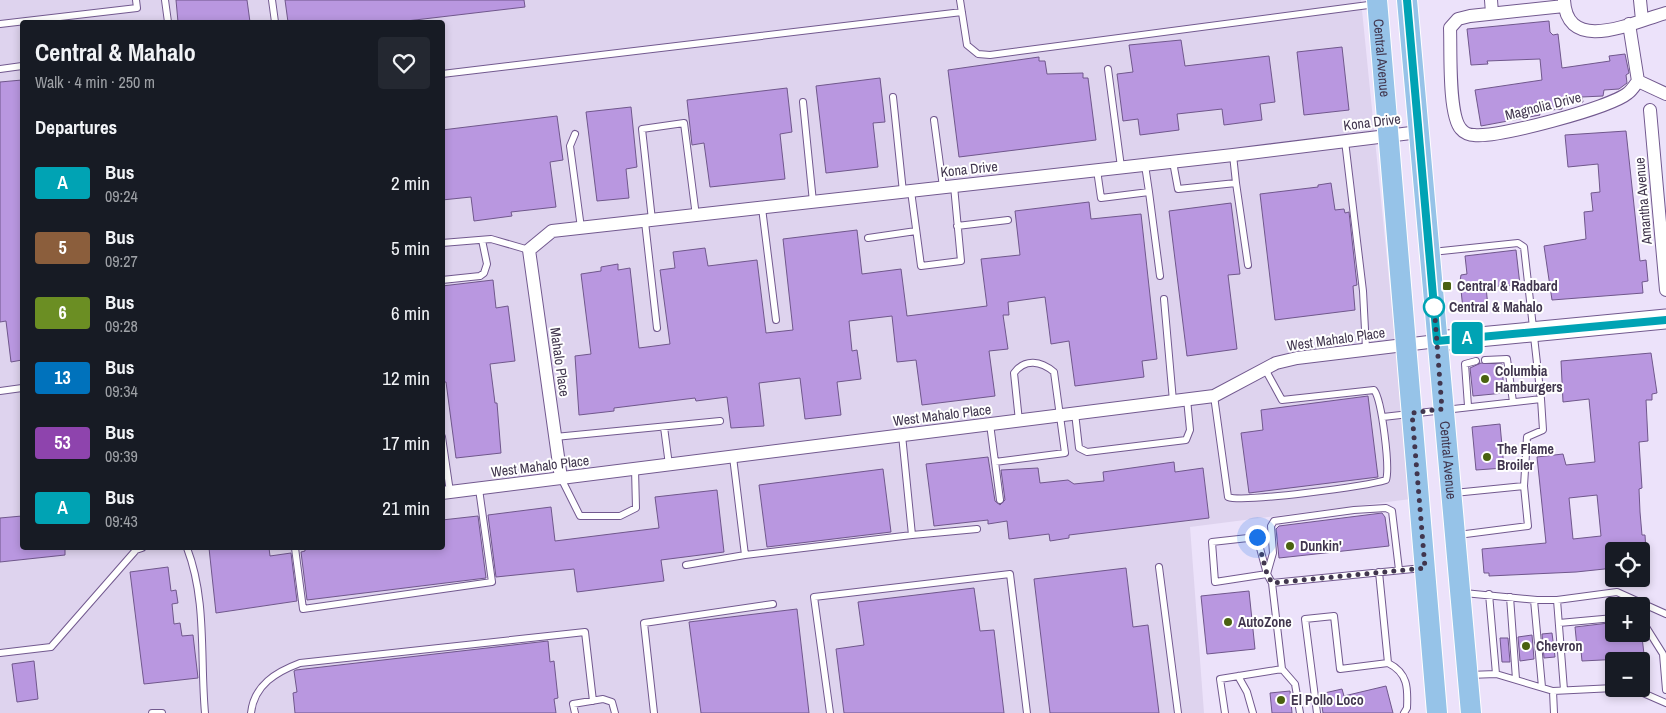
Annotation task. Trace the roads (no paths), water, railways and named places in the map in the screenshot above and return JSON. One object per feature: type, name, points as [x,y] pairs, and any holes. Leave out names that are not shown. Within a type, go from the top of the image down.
[{"type":"main road","name":"Central Avenue","points":[[1407,0],[1442,409],[1471,713]]},
{"type":"main road","name":"Central Avenue","points":[[1377,2],[1437,713]]},
{"type":"main road","points":[[1428,596],[1460,592]]},
{"type":"street","points":[[1490,0],[1492,14],[1564,3],[1565,12],[1572,23],[1581,29],[1596,33],[1666,13]]},
{"type":"street","points":[[1640,0],[1642,20]]},
{"type":"street","name":"Magnolia Drive","points":[[1492,14],[1458,19],[1450,28],[1451,84],[1456,123],[1462,132],[1475,136],[1527,127],[1594,109],[1628,93],[1638,81]]},
{"type":"street","points":[[1629,24],[1638,81],[1666,94]]},
{"type":"street","name":"Amantha Avenue","points":[[1650,110],[1666,290]]},
{"type":"street","name":"Kona Drive","points":[[529,250],[552,232],[581,228],[1174,162],[1419,132]]},
{"type":"street","name":"Mahalo Place","points":[[529,250],[561,478]]},
{"type":"street","points":[[1437,341],[1666,320]]},
{"type":"street","name":"West Mahalo Place","points":[[446,492],[1214,396],[1276,364],[1298,358],[1437,341]]},
{"type":"lane","points":[[34,20],[136,8],[136,0]]},
{"type":"lane","points":[[165,0],[168,20]]},
{"type":"lane","points":[[272,0],[275,20]]},
{"type":"lane","points":[[960,0],[967,45],[978,54],[990,55],[1377,2]]},
{"type":"lane","points":[[445,74],[962,12]]},
{"type":"lane","points":[[0,24],[20,22]]},
{"type":"lane","points":[[0,70],[20,66]]},
{"type":"lane","points":[[1108,70],[1121,167]]},
{"type":"lane","points":[[893,98],[907,191],[916,231],[920,266],[960,261],[958,226],[934,120]]},
{"type":"lane","points":[[803,102],[813,202]]},
{"type":"lane","points":[[657,328],[642,129],[684,123],[696,216]]},
{"type":"lane","points":[[575,134],[570,146],[581,228]]},
{"type":"lane","points":[[1345,140],[1358,252],[1366,349]]},
{"type":"lane","points":[[1233,155],[1248,265]]},
{"type":"lane","points":[[1174,162],[1178,190],[1236,183]]},
{"type":"lane","points":[[1146,164],[1160,276]]},
{"type":"lane","points":[[1097,170],[1101,198],[1149,192]]},
{"type":"lane","points":[[762,208],[776,320]]},
{"type":"lane","points":[[958,226],[1008,220]]},
{"type":"lane","points":[[868,238],[916,231]]},
{"type":"lane","points":[[445,243],[482,240],[498,241],[529,250]]},
{"type":"lane","points":[[445,280],[480,276],[484,273],[487,264],[482,240]]},
{"type":"lane","points":[[1430,252],[1518,243],[1524,247],[1541,399],[1543,430],[1527,437],[1524,486],[1528,526],[1454,536]]},
{"type":"lane","points":[[1164,299],[1173,401]]},
{"type":"lane","points":[[1485,360],[1507,359],[1512,402]]},
{"type":"lane","points":[[1468,406],[1465,364],[1476,361]]},
{"type":"lane","points":[[995,462],[1065,453],[1054,372],[1045,364],[1029,362],[1019,366],[1014,373],[1019,421]]},
{"type":"lane","points":[[1214,396],[1228,497],[1233,499],[1338,489],[1386,480],[1387,460],[1383,417],[1378,395],[1374,390],[1282,400],[1265,369]]},
{"type":"lane","points":[[0,391],[20,388]]},
{"type":"lane","points":[[1075,414],[1080,448],[1087,452],[1186,440],[1190,430],[1187,399]]},
{"type":"lane","points":[[1383,417],[1541,399]]},
{"type":"lane","points":[[555,437],[720,421]]},
{"type":"lane","points":[[990,424],[1000,500]]},
{"type":"lane","points":[[664,427],[669,465]]},
{"type":"lane","points":[[902,435],[912,535]]},
{"type":"lane","points":[[733,457],[745,555]]},
{"type":"lane","points":[[561,478],[580,516],[620,516],[636,508],[635,469]]},
{"type":"lane","points":[[445,478],[446,492]]},
{"type":"lane","points":[[1450,493],[1524,486]]},
{"type":"lane","points":[[294,550],[303,609],[492,582],[479,488]]},
{"type":"lane","points":[[1267,574],[1273,554],[1271,526],[1274,521],[1354,510],[1386,508],[1392,512],[1399,570]]},
{"type":"lane","points":[[686,565],[745,555],[977,529]]},
{"type":"lane","points":[[1267,574],[1215,582],[1212,542],[1257,537],[1267,574],[1272,583],[1282,668],[1295,684],[1300,713]]},
{"type":"lane","points":[[0,653],[51,647],[136,550]]},
{"type":"lane","points":[[188,550],[195,569],[204,643],[205,713]]},
{"type":"lane","points":[[1159,567],[1178,713]]},
{"type":"lane","points":[[1272,583],[1425,568]]},
{"type":"lane","points":[[1378,572],[1388,663]]},
{"type":"lane","points":[[830,713],[814,597],[1010,574],[1027,713]]},
{"type":"lane","points":[[1460,592],[1534,600],[1557,600],[1617,592],[1666,614]]},
{"type":"lane","points":[[1489,594],[1496,674]]},
{"type":"lane","points":[[1510,597],[1516,679]]},
{"type":"lane","points":[[1534,600],[1542,687]]},
{"type":"lane","points":[[1557,600],[1564,690]]},
{"type":"lane","points":[[654,713],[644,623],[773,604]]},
{"type":"lane","points":[[1318,713],[1305,619],[1334,616],[1340,668],[1388,663],[1398,668],[1405,677],[1407,708],[1404,713]]},
{"type":"lane","points":[[1558,623],[1605,619]]},
{"type":"lane","points":[[251,713],[262,683],[284,669],[300,663],[585,632],[593,701]]},
{"type":"lane","points":[[1650,633],[1663,654],[1666,690]]},
{"type":"lane","points":[[1225,713],[1220,679],[1282,668]]},
{"type":"lane","points":[[1468,675],[1496,674],[1553,691],[1605,688]]},
{"type":"lane","points":[[1238,676],[1247,692],[1253,713]]},
{"type":"lane","points":[[1553,691],[1554,713]]},
{"type":"lane","points":[[1650,696],[1666,703]]},
{"type":"lane","points":[[575,713],[573,704],[604,699],[612,702],[615,713]]},
{"type":"lane","points":[[152,713],[162,713]]},
{"type":"place","name":"Central & Radbard","points":[[1447,286]]},
{"type":"place","name":"Central & Mahalo","points":[[1434,307]]},
{"type":"place","name":"Columbia Hamburgers","points":[[1485,379]]},
{"type":"place","name":"The Flame Broiler","points":[[1487,457]]},
{"type":"place","name":"Dunkin'","points":[[1290,546]]},
{"type":"place","name":"AutoZone","points":[[1228,622]]},
{"type":"place","name":"Chevron","points":[[1526,646]]},
{"type":"place","name":"El Pollo Loco","points":[[1281,700]]}]
